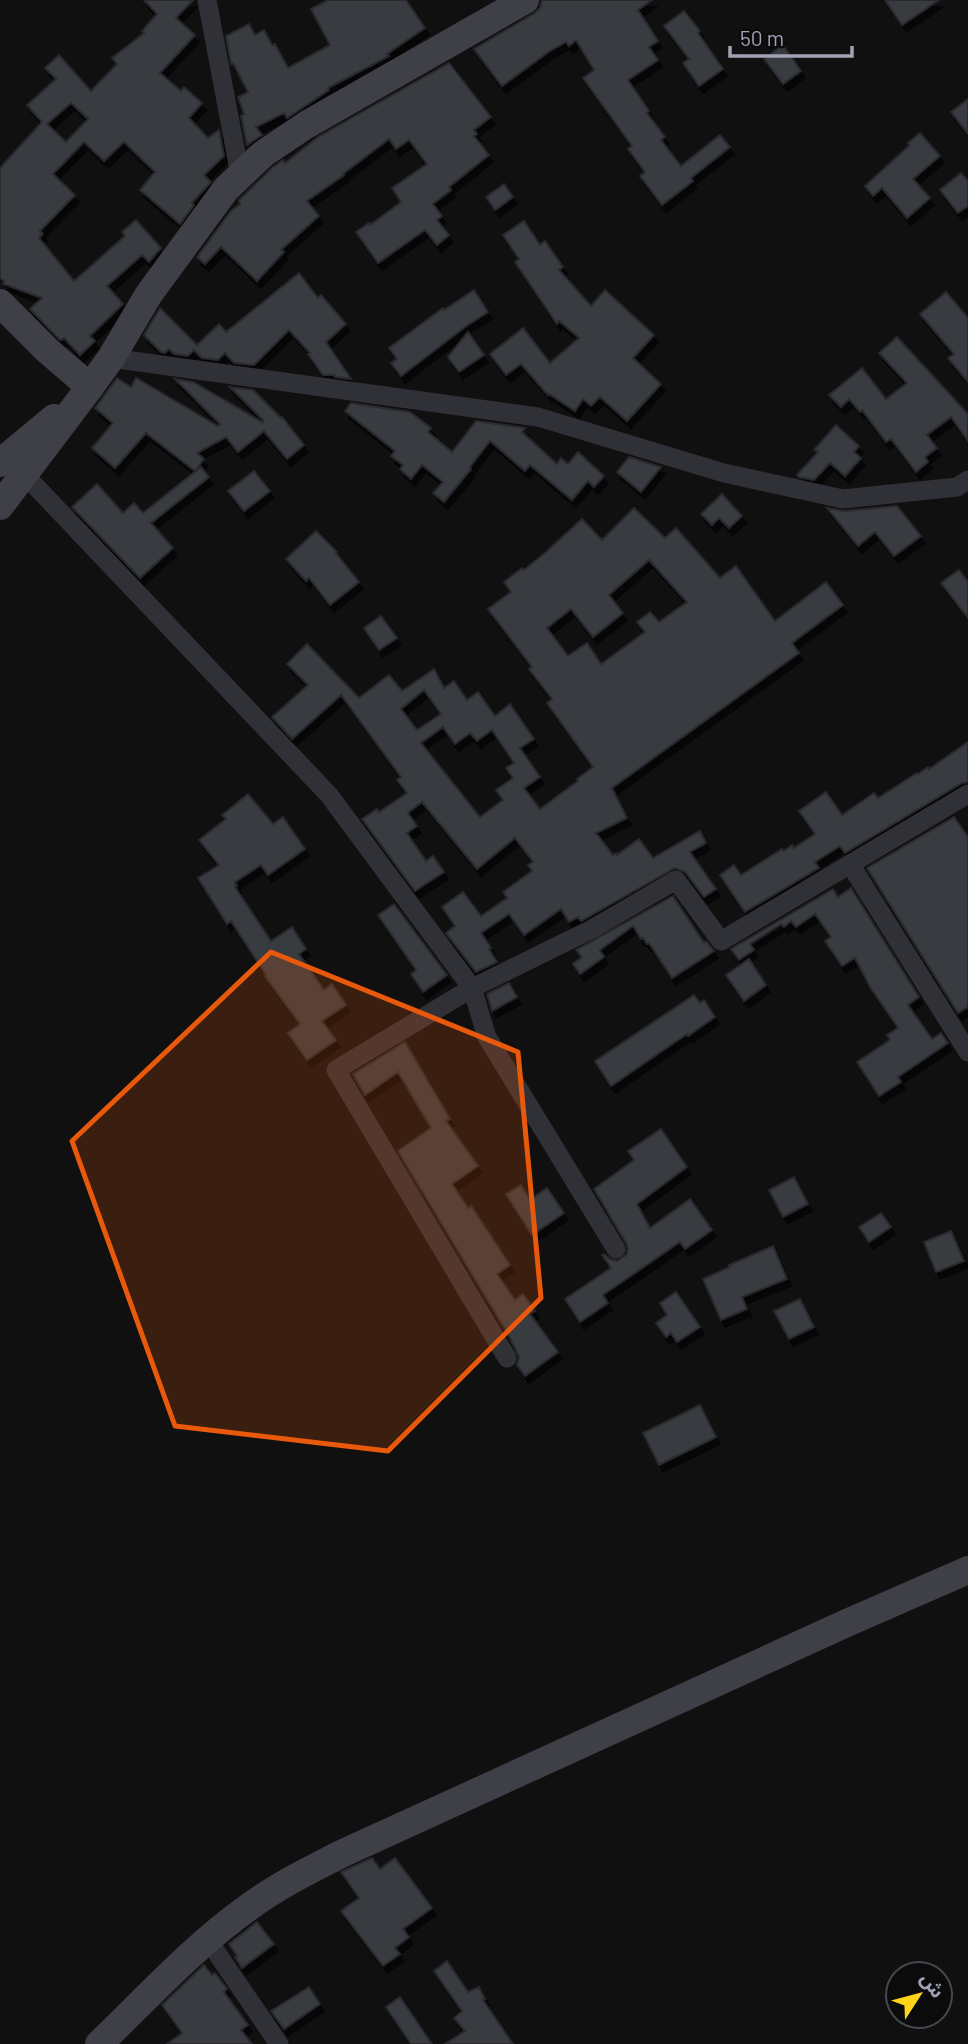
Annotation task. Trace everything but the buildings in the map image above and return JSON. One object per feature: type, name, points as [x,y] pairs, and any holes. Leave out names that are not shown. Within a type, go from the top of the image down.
[{"type":"street","points":[[207,0],[240,176]]},
{"type":"street","points":[[0,506],[111,358],[149,294],[226,189],[263,154],[306,125],[525,0]]},
{"type":"street","points":[[0,303],[47,350],[90,387]]},
{"type":"street","points":[[111,358],[538,417],[724,473],[843,499],[957,487],[968,480]]},
{"type":"street","points":[[0,463],[90,387]]},
{"type":"street","points":[[25,475],[329,795],[472,988],[487,1037],[616,1249]]},
{"type":"street","points":[[507,1358],[335,1070],[472,988],[592,929],[676,880],[721,941],[968,794]]},
{"type":"street","points":[[850,864],[968,1052]]},
{"type":"street","points":[[99,2044],[208,1940],[249,1907],[293,1879],[341,1854],[968,1570]]},
{"type":"street","points":[[208,1940],[279,2044]]},
{"type":"highlighted area","points":[[271,952],[518,1052],[541,1298],[388,1451],[175,1426],[72,1141]]}]
